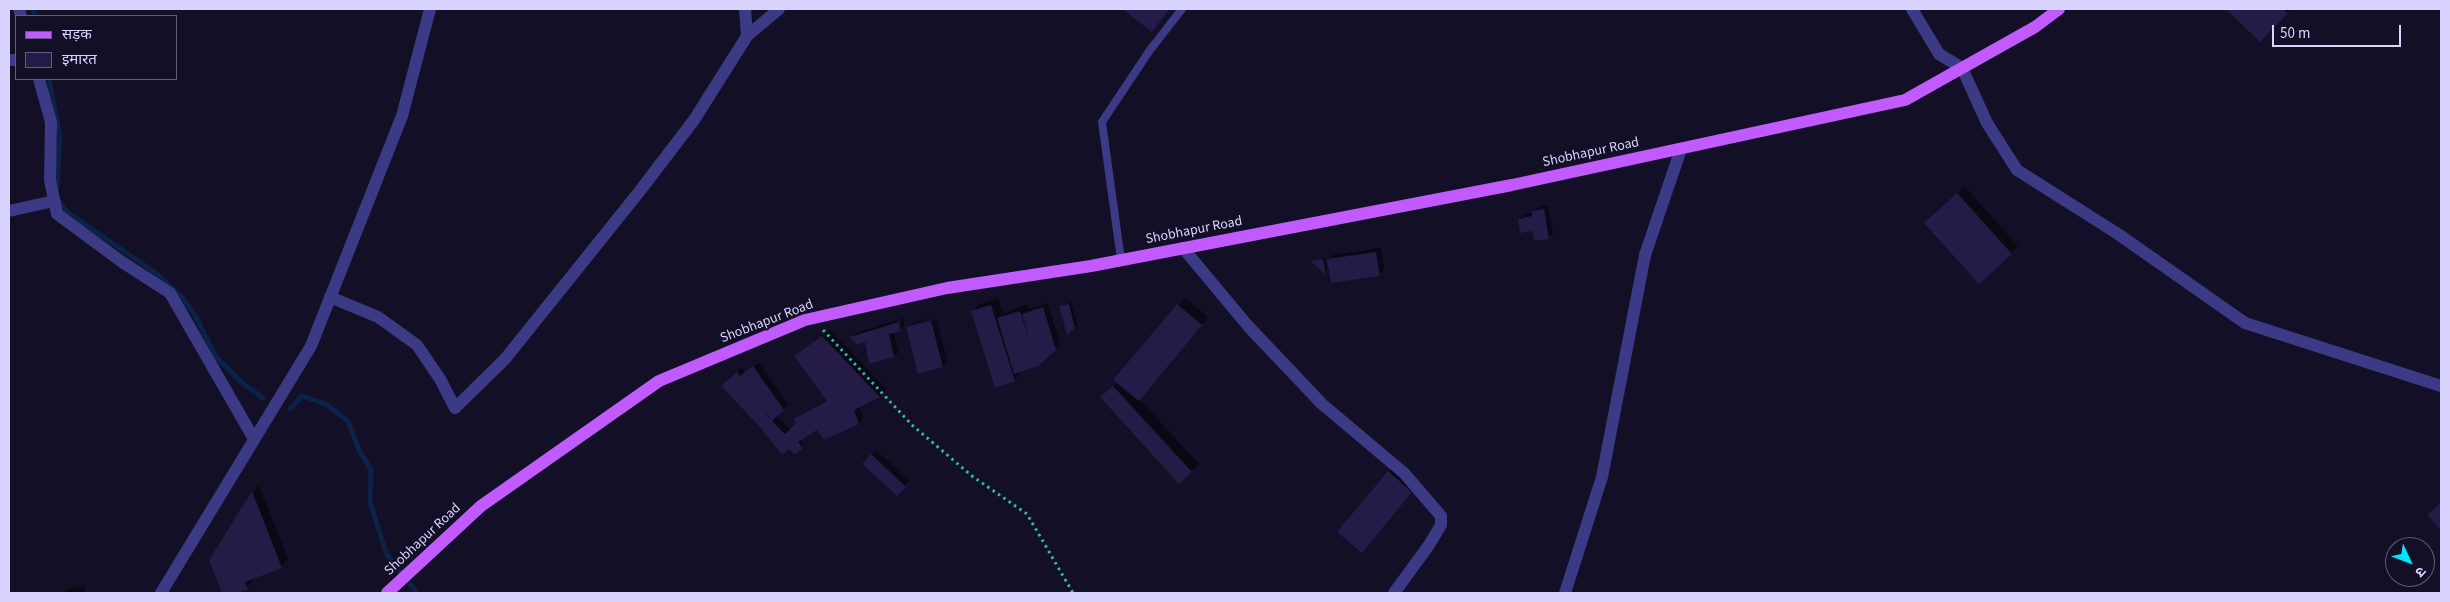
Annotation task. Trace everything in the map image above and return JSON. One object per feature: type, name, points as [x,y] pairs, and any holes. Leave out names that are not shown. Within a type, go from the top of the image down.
[{"type":"main road","name":"Shobhapur Road","points":[[387,593],[481,506],[660,381],[812,318],[947,288],[1122,260],[1512,185],[1905,100],[2035,27],[2059,9]]},
{"type":"street","points":[[161,593],[311,346],[402,116],[430,9]]},
{"type":"street","points":[[745,9],[747,36]]},
{"type":"street","points":[[330,297],[378,318],[417,345],[440,379],[455,408],[504,359],[638,192],[694,120],[747,36],[780,9]]},
{"type":"street","points":[[1912,9],[1940,54],[1962,68],[1987,123],[2017,170],[2118,234],[2245,323],[2441,386]]},
{"type":"street","points":[[39,80],[51,122],[50,180],[57,214],[122,262],[170,293],[254,440]]},
{"type":"street","points":[[1565,593],[1602,477],[1644,256],[1682,148]]},
{"type":"street","points":[[9,211],[54,201]]},
{"type":"street","points":[[1183,248],[1248,326],[1322,404],[1404,473],[1441,516],[1441,525],[1429,545],[1394,593]]},
{"type":"lane","points":[[1122,260],[1102,122],[1150,50],[1182,9]]},
{"type":"path","points":[[812,318],[912,425],[972,476],[1027,514],[1073,593]]},
{"type":"building","points":[[1122,9],[1170,9],[1152,32]]},
{"type":"building","points":[[2226,9],[2283,9],[2288,13],[2260,42]]},
{"type":"building","points":[[1957,193],[2012,254],[1979,284],[1924,223]]},
{"type":"building","points":[[1544,209],[1549,239],[1534,241],[1532,231],[1520,233],[1518,219],[1532,216],[1532,211]]},
{"type":"building","points":[[1376,252],[1380,276],[1331,283],[1327,259]]},
{"type":"building","points":[[1323,259],[1326,275],[1310,261]]},
{"type":"building","points":[[1069,304],[1075,328],[1067,335],[1059,306]]},
{"type":"building","points":[[1177,304],[1202,325],[1139,401],[1113,380]]},
{"type":"building","points":[[991,305],[1015,381],[995,388],[971,311]]},
{"type":"building","points":[[1043,307],[1056,350],[1038,366],[1014,374],[997,318],[1020,311],[1032,348],[1022,314]]},
{"type":"building","points":[[931,321],[943,367],[918,374],[906,327]]},
{"type":"building","points":[[899,322],[900,331],[889,334],[894,357],[869,364],[865,342],[857,345],[850,337]]},
{"type":"building","points":[[822,336],[880,397],[854,410],[859,424],[824,440],[817,430],[798,442],[803,448],[795,455],[789,449],[782,455],[759,426],[721,386],[737,372],[740,376],[753,366],[784,410],[772,421],[785,434],[796,423],[793,419],[827,401],[794,356]]},
{"type":"building","points":[[1113,386],[1192,472],[1179,484],[1100,397]]},
{"type":"building","points":[[871,454],[906,487],[897,496],[862,464]]},
{"type":"building","points":[[1388,471],[1412,492],[1362,553],[1337,532]]},
{"type":"building","points":[[252,491],[282,568],[245,582],[248,589],[236,593],[222,593],[209,560]]},
{"type":"building","points":[[2441,502],[2441,530],[2427,515]]},
{"type":"waterway","points":[[33,9],[35,15]]},
{"type":"waterway","points":[[49,80],[60,137],[57,187]]},
{"type":"waterway","points":[[58,200],[67,212],[157,274],[182,297],[196,317],[216,357],[241,382],[263,398]]},
{"type":"waterway","points":[[290,409],[302,396],[326,404],[348,421],[359,450],[371,470],[370,502],[386,553],[417,593]]}]
